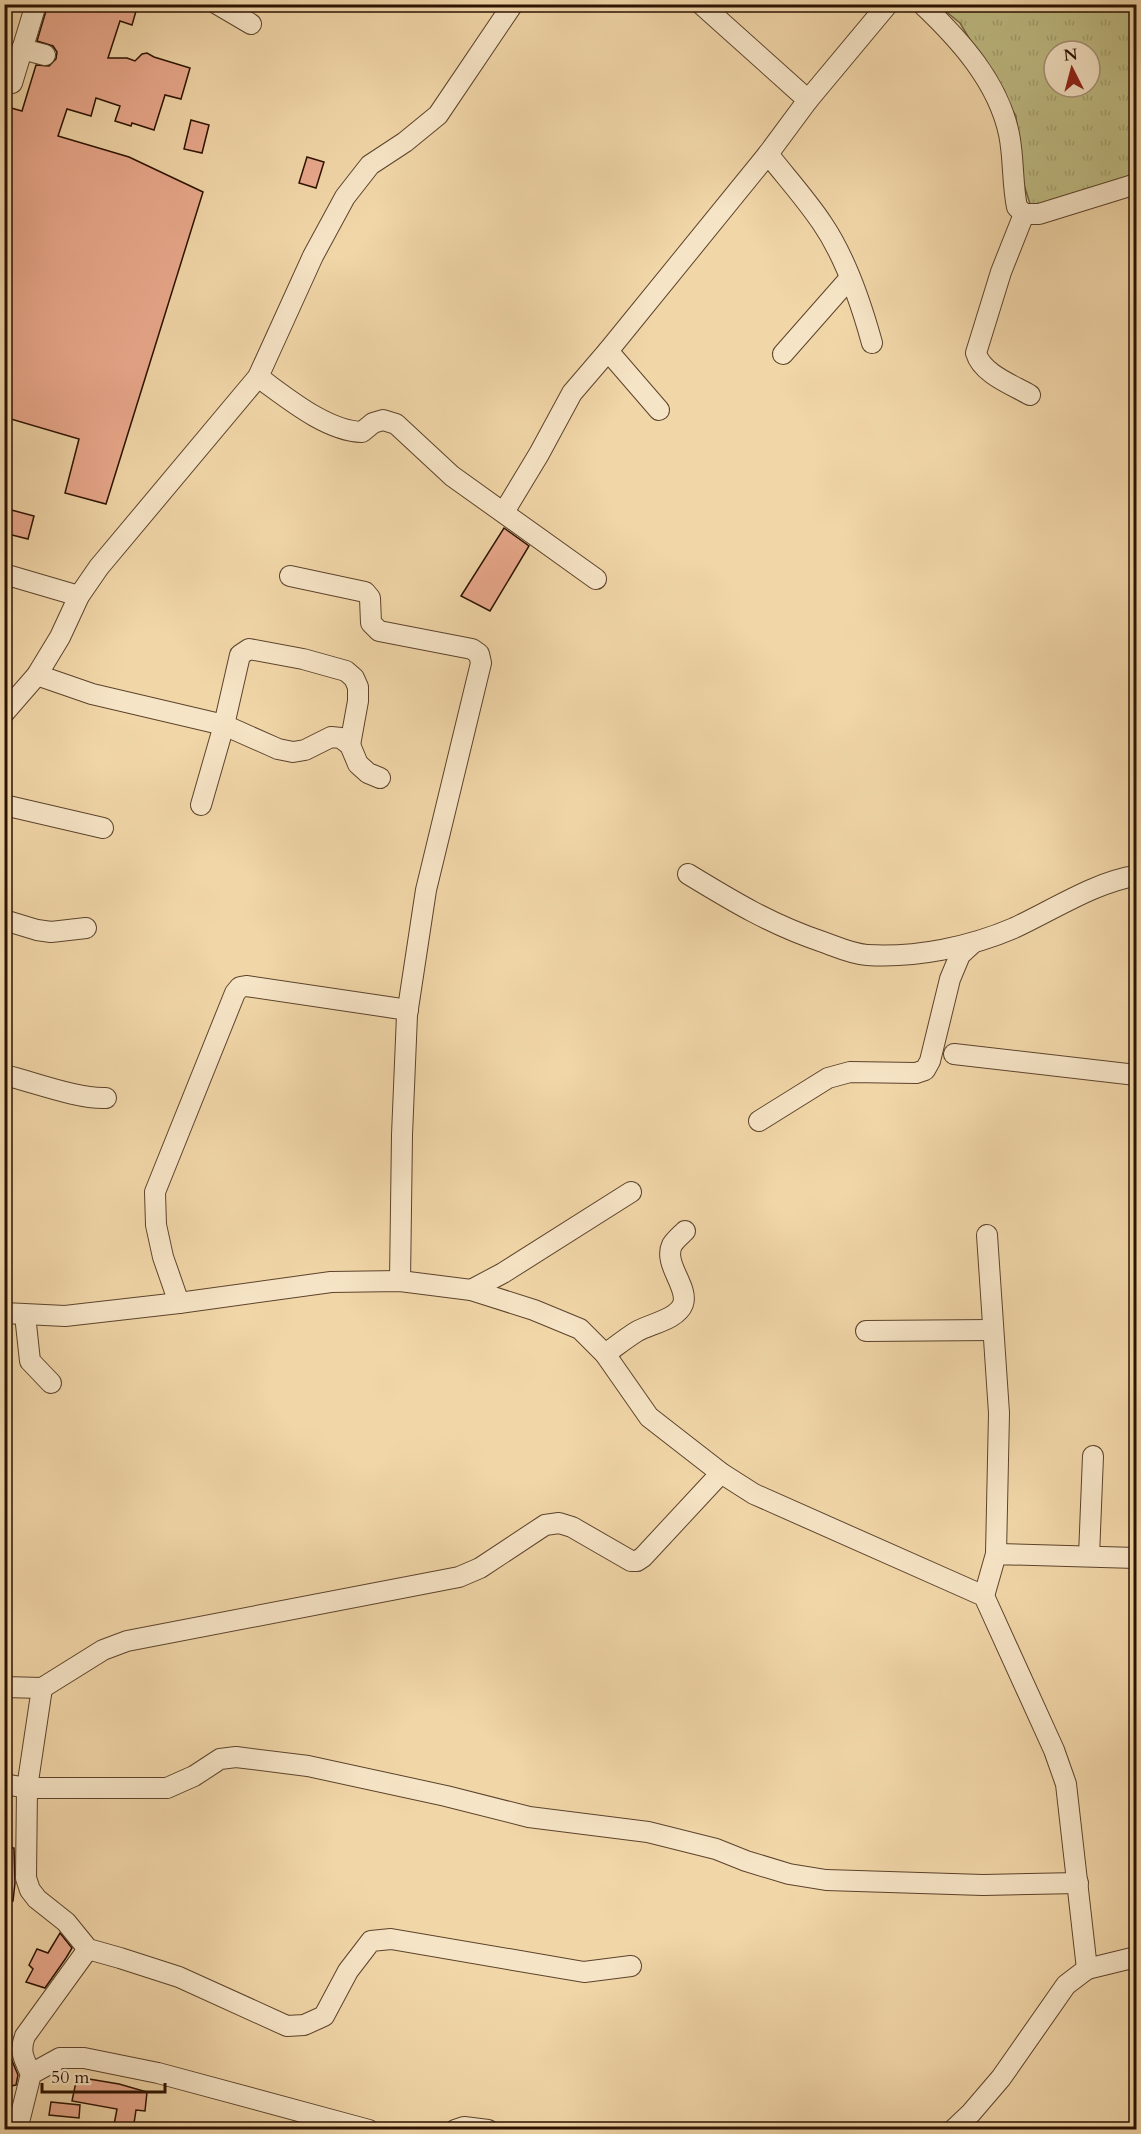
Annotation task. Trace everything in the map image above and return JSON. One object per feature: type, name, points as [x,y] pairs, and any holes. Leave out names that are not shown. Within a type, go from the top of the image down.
[{"type":"street","points":[[12,83],[36,4]]},
{"type":"street","points":[[217,4],[251,24]]},
{"type":"street","points":[[4,713],[37,675],[60,637],[79,596],[99,567],[258,377],[313,256],[345,197],[370,165],[405,142],[438,115],[513,4]]},
{"type":"street","points":[[701,4],[808,100]]},
{"type":"street","points":[[504,512],[572,393],[609,351],[768,154],[808,100],[888,4]]},
{"type":"street","points":[[922,4],[976,64],[997,95],[1009,134],[1017,207],[1024,214],[1039,214],[1137,184]]},
{"type":"street","points":[[22,49],[45,55]]},
{"type":"street","points":[[768,154],[823,224],[842,260],[865,318],[872,343]]},
{"type":"street","points":[[1024,214],[1001,272],[976,353],[986,369],[1030,395]]},
{"type":"street","points":[[783,354],[849,279]]},
{"type":"street","points":[[609,351],[659,410]]},
{"type":"street","points":[[258,377],[307,411],[354,432],[362,432],[373,423],[383,420],[396,424],[452,476],[596,579]]},
{"type":"street","points":[[4,574],[79,596]]},
{"type":"street","points":[[290,576],[365,592],[370,598],[371,623],[379,632],[472,649],[479,654],[481,663],[426,890],[408,1010],[402,1135],[400,1281]]},
{"type":"street","points":[[201,805],[224,725],[240,655],[249,650],[303,659],[346,671],[354,678],[358,687],[358,701],[350,745]]},
{"type":"street","points":[[37,675],[125,703],[224,725],[278,749],[294,752],[305,750],[331,737],[341,738],[350,745],[358,764],[368,773],[380,778]]},
{"type":"street","points":[[4,805],[103,828]]},
{"type":"street","points":[[688,874],[745,909],[777,925],[847,951],[866,955],[931,951],[973,943],[1013,928],[1106,885],[1137,876]]},
{"type":"street","points":[[4,920],[51,932],[86,928]]},
{"type":"street","points":[[759,1121],[828,1078],[850,1072],[925,1070],[932,1052],[950,979],[960,955],[973,943]]},
{"type":"street","points":[[179,1303],[163,1257],[155,1192],[235,993],[240,987],[246,986],[408,1010]]},
{"type":"street","points":[[954,1054],[1137,1075]]},
{"type":"street","points":[[4,1074],[78,1095],[106,1098]]},
{"type":"street","points":[[471,1290],[503,1273],[631,1191]]},
{"type":"street","points":[[605,1354],[637,1331],[674,1314],[682,1305],[684,1297],[670,1254],[672,1245],[685,1231]]},
{"type":"street","points":[[987,1235],[999,1413],[996,1554],[984,1596],[1050,1740],[1066,1784],[1087,1969]]},
{"type":"street","points":[[4,1313],[65,1316],[332,1282],[400,1281],[471,1290],[534,1310],[580,1329],[605,1354],[649,1417],[721,1473],[754,1494],[984,1596]]},
{"type":"street","points":[[25,1315],[30,1361],[51,1383]]},
{"type":"street","points":[[866,1331],[992,1330]]},
{"type":"street","points":[[1089,1556],[1094,1456]]},
{"type":"street","points":[[4,1687],[42,1688],[102,1650],[127,1641],[459,1577],[480,1568],[546,1525],[559,1523],[572,1527],[631,1561],[637,1561],[721,1473]]},
{"type":"street","points":[[996,1554],[1137,1558]]},
{"type":"street","points":[[42,1688],[27,1788],[26,1878],[30,1890],[37,1899],[66,1922],[88,1950],[179,1977],[287,2026],[304,2025],[324,2016],[348,1971],[370,1941],[391,1939],[584,1972],[631,1966]]},
{"type":"street","points":[[4,1784],[27,1788],[166,1788],[194,1776],[220,1760],[236,1757],[308,1767],[446,1796],[529,1817],[648,1832],[716,1849],[789,1874],[826,1880],[983,1885],[1078,1883]]},
{"type":"street","points":[[17,2130],[31,2074],[22,2056],[21,2047],[25,2036],[88,1950]]},
{"type":"street","points":[[952,2130],[971,2113],[1001,2078],[1066,1985],[1087,1969],[1137,1957]]},
{"type":"street","points":[[31,2074],[60,2058],[84,2058],[158,2073],[302,2121],[369,2130]]},
{"type":"street","points":[[455,2130],[464,2127],[488,2130]]},
{"type":"green space","points":[[938,5],[1136,5],[1136,177],[1031,207],[1020,172],[1016,116],[960,23]]},
{"type":"building","points":[[48,4],[138,4],[132,25],[120,21],[108,58],[127,58],[135,61],[142,54],[147,53],[190,68],[181,99],[165,95],[154,130],[132,123],[131,126],[115,121],[120,106],[96,98],[91,116],[67,109],[58,136],[129,157],[203,192],[106,504],[65,493],[79,439],[4,417],[4,106],[22,111],[36,65],[49,66],[56,59],[57,52],[53,46],[37,41]]},
{"type":"building","points":[[191,120],[209,125],[202,153],[184,149]]},
{"type":"building","points":[[307,157],[324,162],[316,188],[299,183]]},
{"type":"building","points":[[4,508],[34,516],[28,539],[4,533]]},
{"type":"building","points":[[504,528],[529,546],[490,611],[461,596]]},
{"type":"building","points":[[4,1846],[14,1848],[13,1901],[4,1900]]},
{"type":"building","points":[[60,1933],[72,1948],[66,1958],[45,1988],[26,1982],[33,1969],[29,1965],[37,1949],[48,1953]]},
{"type":"building","points":[[11,2058],[18,2075],[16,2085],[4,2087],[4,2059]]},
{"type":"building","points":[[77,2077],[119,2084],[147,2092],[145,2111],[136,2110],[133,2130],[113,2130],[117,2109],[72,2101]]},
{"type":"building","points":[[51,2102],[80,2105],[79,2118],[49,2115]]}]
